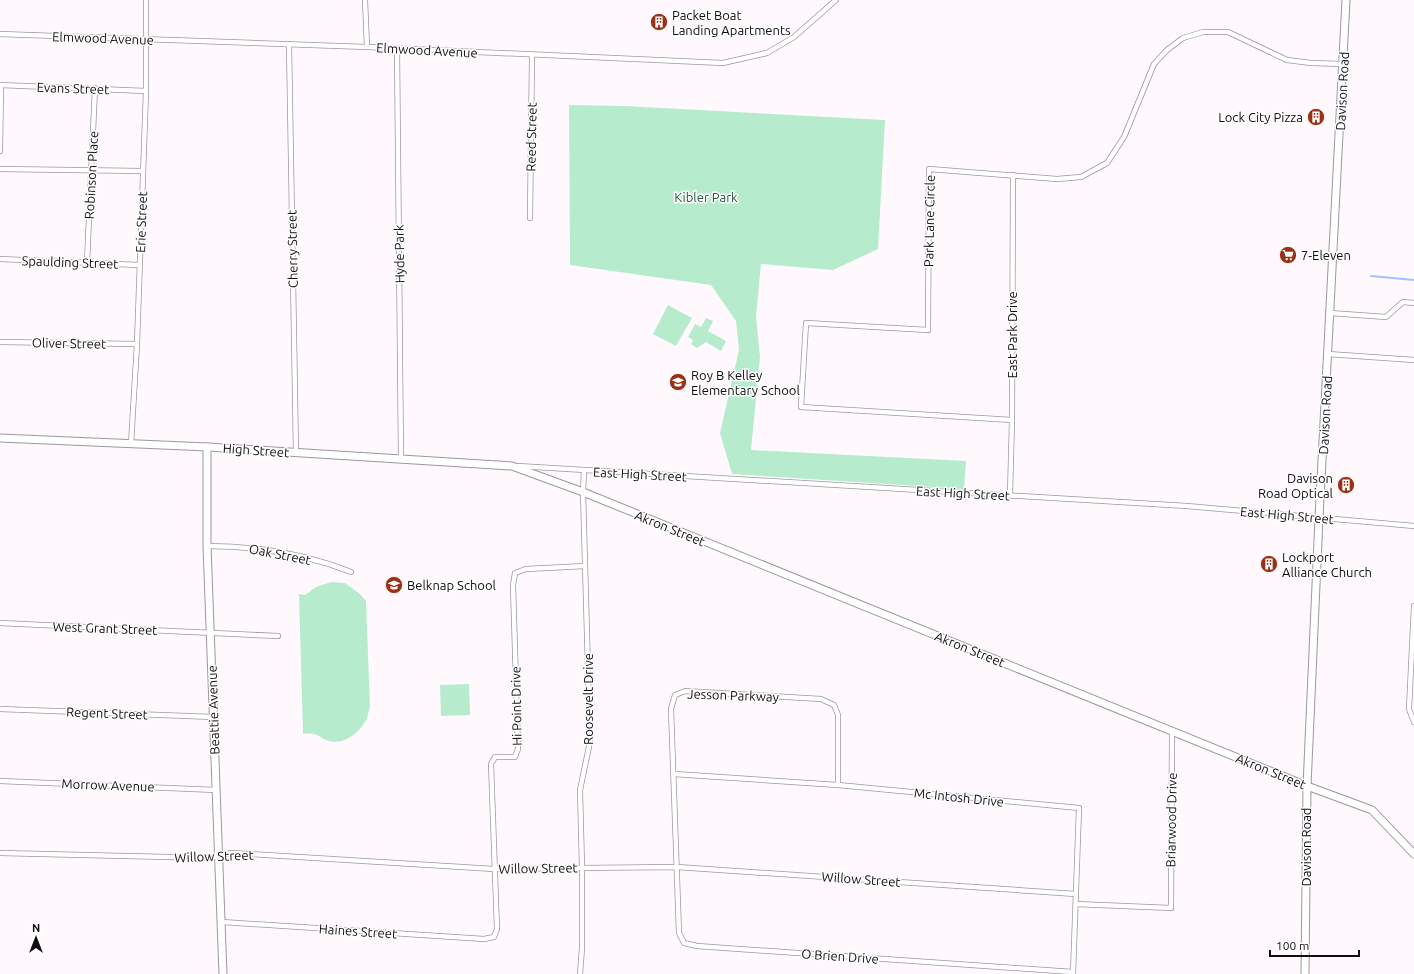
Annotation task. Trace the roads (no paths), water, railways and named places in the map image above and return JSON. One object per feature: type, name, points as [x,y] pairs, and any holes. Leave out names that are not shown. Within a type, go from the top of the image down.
[{"type":"street","name":"Erie Street","points":[[131,444],[137,344],[146,91],[146,0]]},
{"type":"street","points":[[365,0],[366,47]]},
{"type":"street","name":"Elmwood Avenue","points":[[0,34],[366,47],[724,64],[767,53],[794,37],[835,0]]},
{"type":"street","name":"Davison Road","points":[[1305,974],[1307,786],[1319,518],[1346,0]]},
{"type":"street","name":"Park Lane Circle","points":[[1012,420],[801,407],[806,323],[928,330],[929,169],[1057,178],[1081,177],[1107,163],[1124,137],[1154,64],[1166,50],[1183,38],[1203,32],[1228,32],[1287,60],[1311,63],[1343,64]]},
{"type":"street","name":"Cherry Street","points":[[289,44],[296,453]]},
{"type":"street","name":"Hyde Park","points":[[397,49],[401,458]]},
{"type":"street","name":"Reed Street","points":[[530,218],[532,55]]},
{"type":"street","points":[[0,85],[0,151]]},
{"type":"street","name":"Evans Street","points":[[0,85],[146,91]]},
{"type":"street","name":"Robinson Place","points":[[87,262],[95,88]]},
{"type":"street","points":[[0,169],[142,171]]},
{"type":"street","name":"East Park Drive","points":[[1010,495],[1012,420],[1013,175]]},
{"type":"street","name":"Spaulding Street","points":[[0,259],[139,264]]},
{"type":"street","points":[[1330,313],[1386,317],[1403,302],[1414,303]]},
{"type":"street","name":"Oliver Street","points":[[0,342],[137,344]]},
{"type":"street","points":[[1328,354],[1414,360]]},
{"type":"street","name":"High Street","points":[[0,438],[207,447],[512,466]]},
{"type":"street","name":"Beattie Avenue","points":[[207,447],[207,546],[223,974]]},
{"type":"street","name":"East High Street","points":[[512,466],[1188,506],[1414,526]]},
{"type":"street","name":"Akron Street","points":[[512,466],[583,492],[1307,786],[1372,810],[1414,854]]},
{"type":"street","name":"Roosevelt Drive","points":[[580,974],[582,948],[582,867],[580,790],[590,742],[583,492],[584,470]]},
{"type":"street","name":"Oak Street","points":[[207,546],[232,546],[279,552],[322,562],[351,572]]},
{"type":"street","name":"Hi Point Drive","points":[[494,937],[497,929],[491,764],[495,757],[515,757],[518,749],[513,585],[515,573],[526,569],[585,566]]},
{"type":"street","points":[[1414,606],[1409,709],[1414,722]]},
{"type":"street","name":"West Grant Street","points":[[0,623],[278,636]]},
{"type":"street","name":"Jesson Parkway","points":[[677,867],[672,709],[675,695],[685,691],[820,699],[834,705],[838,715],[838,785]]},
{"type":"street","name":"Regent Street","points":[[0,709],[214,718]]},
{"type":"street","name":"Briarwood Drive","points":[[1076,904],[1171,908],[1172,731]]},
{"type":"street","name":"Mc Intosh Drive","points":[[674,774],[838,785],[1079,808],[1073,973]]},
{"type":"street","name":"Morrow Avenue","points":[[0,781],[216,790]]},
{"type":"street","name":"Willow Street","points":[[0,853],[210,858],[232,853],[494,868],[677,867],[1076,894]]},
{"type":"street","name":"O Brien Drive","points":[[677,867],[679,933],[684,943],[697,946],[1073,973]]},
{"type":"street","name":"Haines Street","points":[[222,922],[484,939],[494,937]]},
{"type":"waterway","points":[[1371,276],[1414,280]]},
{"type":"place","name":"Packet Boat Landing Apartments","points":[[659,22]]},
{"type":"place","name":"Lock City Pizza","points":[[1316,117]]},
{"type":"place","name":"7-Eleven","points":[[1288,255]]},
{"type":"place","name":"Roy B Kelley Elementary School","points":[[678,382]]},
{"type":"place","name":"Davison Road Optical","points":[[1346,485]]},
{"type":"place","name":"Lockport Alliance Church","points":[[1269,564]]},
{"type":"place","name":"Belknap School","points":[[394,585]]},
{"type":"park label","name":"Kibler Park","points":[[706,197]]}]
